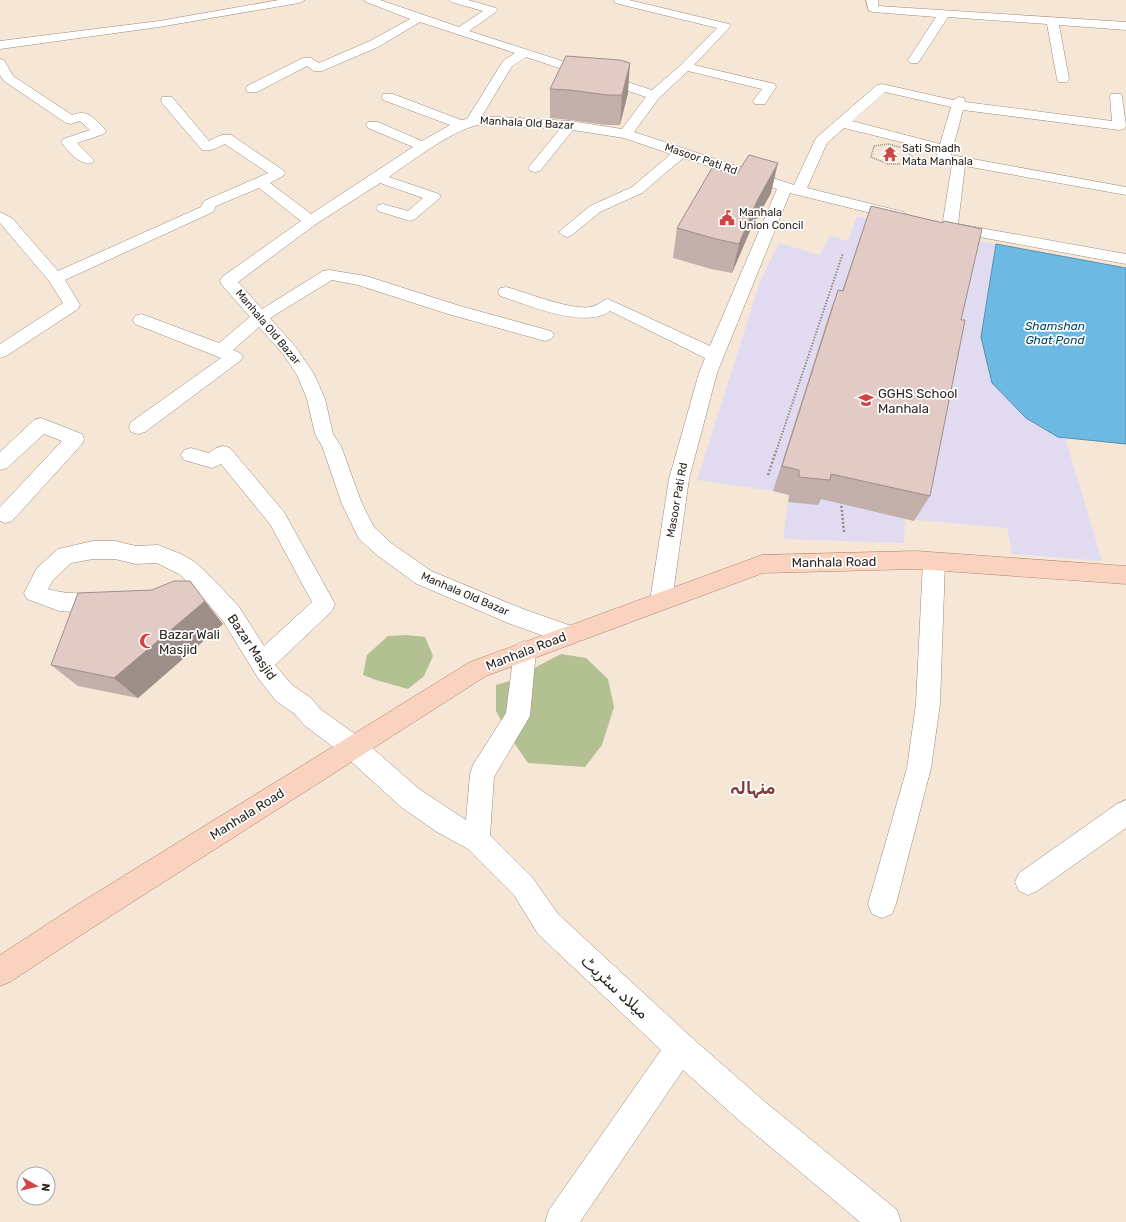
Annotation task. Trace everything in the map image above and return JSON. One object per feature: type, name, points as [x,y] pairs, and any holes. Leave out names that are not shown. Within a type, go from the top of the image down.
[{"type":"main road","name":"Manhala Road","points":[[1,970],[478,669],[762,564],[916,560],[1126,575]]},
{"type":"street","points":[[0,45],[159,24],[298,0]]},
{"type":"street","points":[[370,0],[419,18],[654,95]]},
{"type":"street","points":[[455,0],[492,10],[460,31]]},
{"type":"street","points":[[872,0],[873,9],[1052,21],[1125,28]]},
{"type":"street","points":[[619,1],[642,3],[725,26],[686,67],[654,95],[626,134]]},
{"type":"street","points":[[914,60],[944,14]]},
{"type":"street","points":[[252,89],[307,61],[318,68],[374,44],[419,18]]},
{"type":"street","points":[[1052,21],[1063,79]]},
{"type":"street","points":[[388,97],[466,123],[508,64],[526,52]]},
{"type":"street","points":[[0,63],[4,79],[71,120],[82,116],[99,131],[68,142],[87,160]]},
{"type":"street","points":[[686,67],[770,87],[760,101]]},
{"type":"street","points":[[912,218],[792,189],[821,141],[882,88],[959,103],[1119,126],[1116,97]]},
{"type":"street","points":[[56,278],[208,209],[209,204],[278,173],[226,138],[207,147],[167,100]]},
{"type":"street","points":[[959,103],[943,158],[1126,191]]},
{"type":"street","name":"Manhala Old Bazar","points":[[569,635],[516,616],[423,577],[384,549],[366,533],[352,504],[331,446],[324,434],[316,399],[305,374],[289,350],[228,281],[311,221],[378,178],[396,164],[466,123],[491,120],[570,125],[626,134]]},
{"type":"street","points":[[842,123],[945,149]]},
{"type":"street","points":[[535,168],[570,125]]},
{"type":"street","points":[[373,126],[424,147]]},
{"type":"street","name":"Masoor Pati Rd","points":[[626,134],[792,189],[708,373],[679,479],[661,601]]},
{"type":"street","points":[[567,232],[595,209],[637,190],[681,152]]},
{"type":"street","points":[[950,227],[959,161]]},
{"type":"street","points":[[378,178],[434,197],[410,216],[383,208]]},
{"type":"street","points":[[260,182],[311,221]]},
{"type":"street","points":[[0,217],[7,221],[56,278],[72,305],[0,352]]},
{"type":"street","points":[[935,224],[1126,259]]},
{"type":"street","points":[[221,351],[260,317],[328,276],[360,280],[454,310],[545,335]]},
{"type":"street","points":[[506,292],[561,309],[579,312],[599,311],[608,304],[716,356]]},
{"type":"street","points":[[138,426],[234,357],[141,320]]},
{"type":"street","points":[[0,463],[41,425],[75,439],[5,516]]},
{"type":"street","points":[[191,455],[212,461],[223,453],[277,518],[324,604],[261,663]]},
{"type":"street","name":"Bazar Masjid","points":[[125,605],[99,606],[59,602],[35,592],[45,574],[65,555],[100,550],[115,550],[136,555],[158,554],[174,560],[187,568],[208,588],[231,614],[266,671],[284,693],[303,706],[312,717],[354,748]]},
{"type":"street","points":[[882,904],[920,761],[928,704],[934,562]]},
{"type":"street","points":[[152,604],[173,603],[208,588]]},
{"type":"street","points":[[477,840],[482,774],[518,716],[525,651]]},
{"type":"street","name":"میلاد سٹریٹ","points":[[354,748],[410,798],[446,823],[477,840],[523,886],[548,924],[680,1048],[753,1112],[885,1222]]},
{"type":"street","points":[[1028,882],[1126,813]]},
{"type":"street","points":[[561,1222],[680,1048]]},
{"type":"path","points":[[768,475],[843,253]]},
{"type":"path","points":[[835,500],[841,501]]},
{"type":"shaded area","name":"GGHS School Manhala","points":[[857,216],[996,244],[981,337],[1058,437],[1065,437],[1102,561],[1012,554],[1007,528],[905,519],[904,543],[783,539],[789,495],[773,491],[697,480],[760,282],[779,243],[820,255],[830,236],[848,241]]},
{"type":"green space","points":[[407,635],[425,637],[433,656],[424,676],[408,689],[363,675],[367,655],[388,636]]},
{"type":"green space","points":[[561,654],[586,658],[608,679],[614,707],[602,745],[585,767],[528,763],[510,737],[496,711],[496,685],[521,678],[538,666]]},
{"type":"water","name":"Shamshan Ghat Pond","points":[[996,244],[1126,268],[1126,444],[1058,437],[1026,418],[992,383],[981,337]]},
{"type":"building","points":[[566,56],[620,60],[630,63],[622,95],[607,95],[550,89]]},
{"type":"building","points":[[749,155],[778,163],[757,201],[739,244],[677,228],[712,168],[736,175]]},
{"type":"building","points":[[871,206],[943,223],[944,221],[982,229],[961,320],[965,320],[930,496],[831,474],[830,480],[799,477],[799,470],[782,466],[838,290],[843,291]]},
{"type":"building","points":[[174,581],[190,581],[205,601],[114,678],[51,665],[78,593],[152,590]]},
{"type":"place","name":"Sati Smadh Mata Manhala","points":[[890,154]]},
{"type":"place","name":"Manhala Union Concil","points":[[727,218]]},
{"type":"place","name":"GGHS School Manhala","points":[[866,400]]},
{"type":"place","name":"Bazar Wali Masjid","points":[[147,641]]},
{"type":"district","name":"منہالہ","points":[[753,788]]}]
